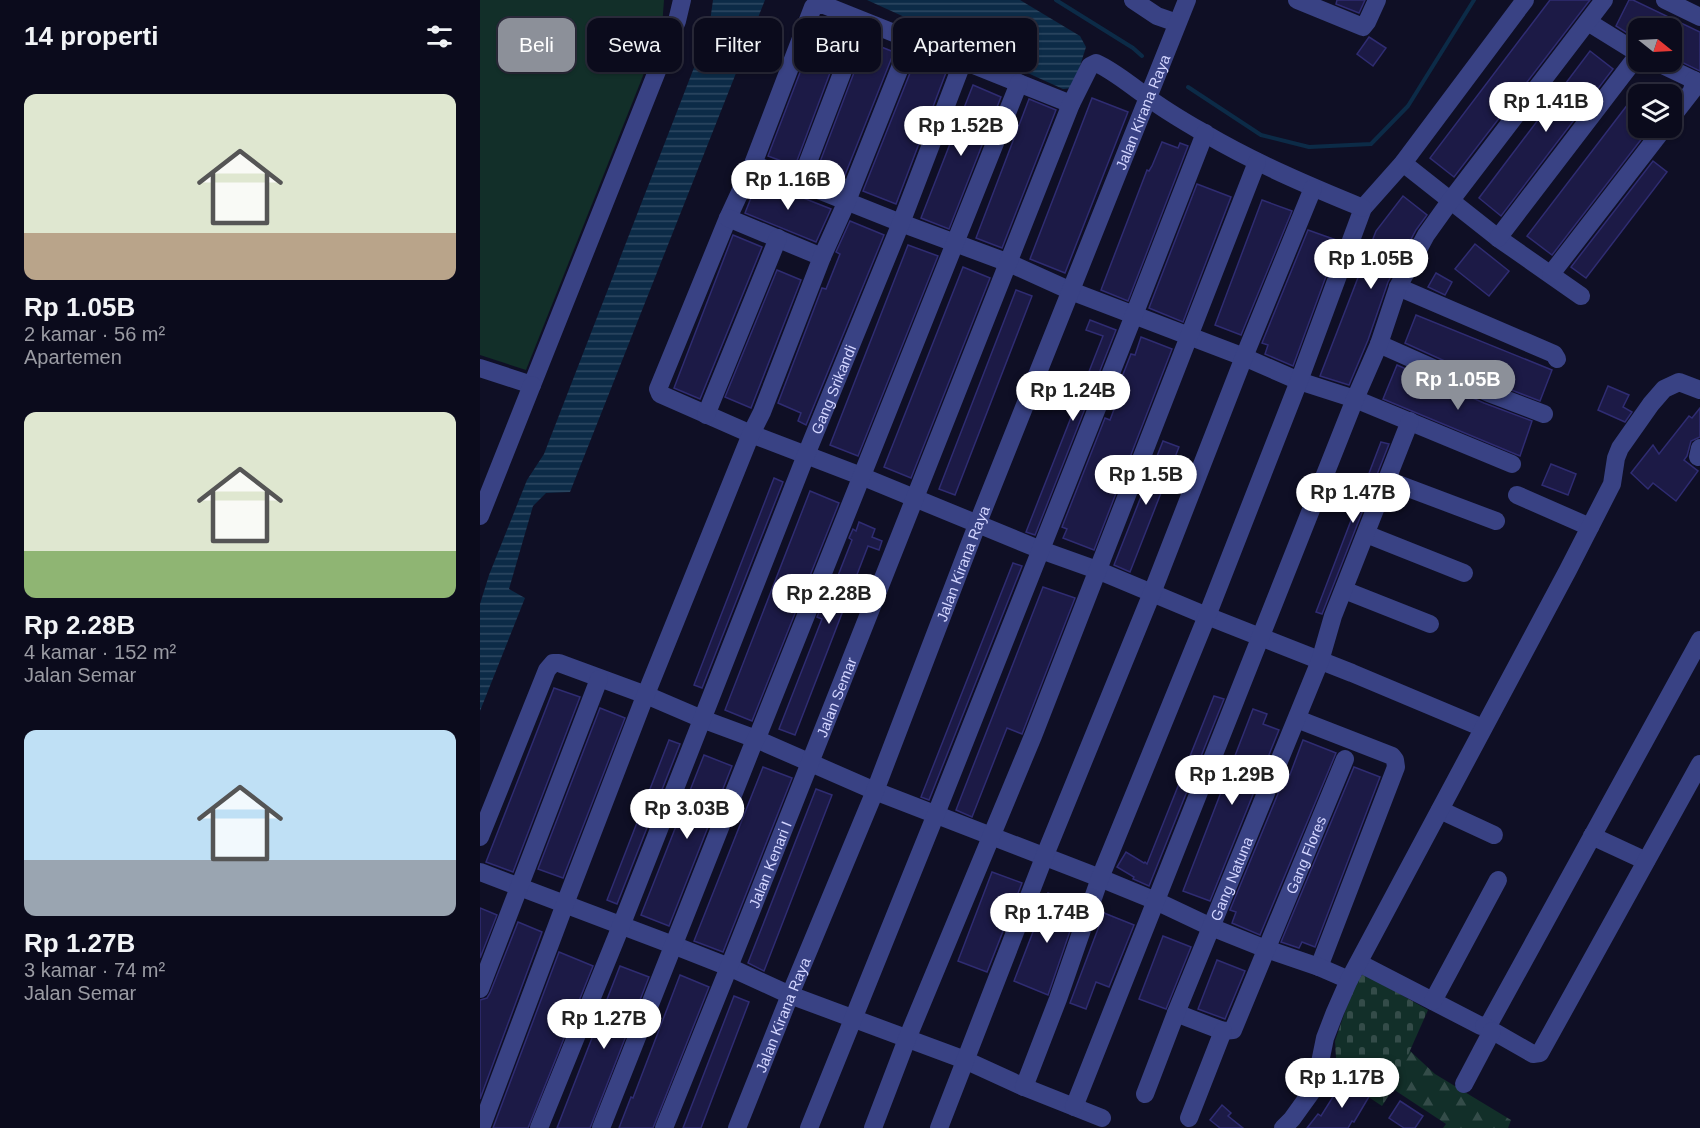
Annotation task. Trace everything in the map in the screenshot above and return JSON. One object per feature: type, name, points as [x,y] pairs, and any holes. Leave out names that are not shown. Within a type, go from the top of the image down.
[{"type":"street","points":[[480,516],[677,21],[682,0]]},
{"type":"street","points":[[1133,0],[1157,16],[1177,23]]},
{"type":"street","name":"Jalan Kirana Raya","points":[[737,1128],[875,791],[977,525],[1187,0]]},
{"type":"street","points":[[1297,0],[1323,4],[1363,27],[1377,0]]},
{"type":"street","points":[[1024,1087],[1058,999],[1100,878],[1207,616],[1299,381],[1363,208],[1403,163],[1525,0]]},
{"type":"street","points":[[1074,1107],[1355,399],[1379,344],[1398,287],[1415,253],[1451,200],[1604,0]]},
{"type":"street","points":[[1665,0],[1700,17]]},
{"type":"street","points":[[809,18],[816,5],[824,5],[855,18]]},
{"type":"street","points":[[1587,22],[1628,48]]},
{"type":"street","points":[[794,57],[753,164],[728,218],[658,389],[662,396],[977,525],[1097,570],[1352,673],[1483,728]]},
{"type":"street","name":"Jalan Semar","points":[[810,763],[1071,104],[1087,70],[1096,63],[1110,70],[1148,98]]},
{"type":"street","points":[[1498,238],[1628,67]]},
{"type":"street","points":[[800,183],[842,72]]},
{"type":"street","points":[[481,1128],[646,695],[898,72]]},
{"type":"street","name":"Gang Srikandi","points":[[539,1128],[806,455],[901,223],[959,72]]},
{"type":"street","points":[[991,72],[1071,104]]},
{"type":"street","points":[[1676,72],[1697,82],[1682,104]]},
{"type":"street","points":[[601,1128],[1019,83]]},
{"type":"street","points":[[1148,98],[1257,162],[1363,208]]},
{"type":"street","points":[[809,1128],[936,814],[1205,133]]},
{"type":"street","points":[[1551,274],[1656,138]]},
{"type":"street","points":[[873,1128],[907,1039],[1032,736],[1257,162]]},
{"type":"street","points":[[1403,163],[1498,238],[1581,296]]},
{"type":"street","points":[[753,164],[1009,263],[1071,291],[1244,357],[1299,381],[1355,399],[1512,464]]},
{"type":"street","points":[[943,1126],[965,1060],[1045,855],[1152,594],[1244,357],[1313,188]]},
{"type":"street","points":[[728,218],[822,257]]},
{"type":"street","points":[[706,415],[778,238]]},
{"type":"street","points":[[1398,287],[1554,354],[1557,359]]},
{"type":"street","points":[[1379,344],[1489,393],[1544,414]]},
{"type":"street","points":[[480,368],[532,385]]},
{"type":"street","points":[[1293,1125],[1315,1087],[1325,1038],[1349,980],[1612,484],[1620,448],[1664,389],[1677,382],[1700,390]]},
{"type":"street","name":"Gang Natuna","points":[[1145,1095],[1176,1013],[1320,661],[1333,616],[1410,421]]},
{"type":"street","points":[[1387,480],[1497,521]]},
{"type":"street","points":[[1517,495],[1590,527]]},
{"type":"street","points":[[1366,534],[1464,573]]},
{"type":"street","points":[[1344,590],[1430,624]]},
{"type":"street","points":[[1464,1084],[1488,1028],[1700,640]]},
{"type":"street","points":[[480,837],[550,665],[559,663],[756,739],[875,791],[1045,855],[1156,901],[1211,927],[1349,980]]},
{"type":"street","points":[[480,990],[600,679]]},
{"type":"street","points":[[1297,719],[1392,756],[1396,767],[1319,967]]},
{"type":"street","name":"Gang Flores","points":[[1223,1031],[1233,1030],[1345,759]]},
{"type":"street","name":"Jalan Kenari I","points":[[729,967],[810,763]]},
{"type":"street","points":[[1359,963],[1488,1028],[1533,1054],[1540,1053],[1700,764]]},
{"type":"street","points":[[1440,810],[1494,835]]},
{"type":"street","points":[[1592,836],[1646,861]]},
{"type":"street","points":[[480,872],[729,967],[790,995],[965,1060],[1024,1087],[1102,1118]]},
{"type":"street","points":[[1433,1000],[1498,880]]},
{"type":"street","points":[[664,1128],[729,967]]},
{"type":"street","points":[[1176,1013],[1223,1031],[1189,1118]]},
{"type":"green space","points":[[480,0],[664,0],[663,18],[587,18],[587,72],[645,72],[526,370],[480,355]]},
{"type":"green space","points":[[1363,973],[1428,1010],[1393,1089],[1382,1106],[1337,1076],[1335,1041],[1352,991]]},
{"type":"green space","points":[[1409,1050],[1435,1074],[1511,1120],[1508,1128],[1443,1128],[1446,1124],[1393,1089]]},
{"type":"water","points":[[713,0],[765,0],[758,18],[711,18]]},
{"type":"water","points":[[867,0],[1020,0],[1080,36],[1086,47],[1073,88],[1063,89],[1026,72],[1037,72],[1037,18],[907,18]]},
{"type":"water","points":[[694,68],[694,72],[736,72],[570,492],[546,493],[533,506],[509,589],[525,598],[480,711],[480,604],[489,575],[527,480],[544,454]]},
{"type":"building","points":[[1337,0],[1365,0],[1359,13],[1336,4]]},
{"type":"building","points":[[1550,0],[1590,0],[1454,177],[1430,158]]},
{"type":"building","points":[[1629,0],[1671,18],[1628,18],[1628,34],[1616,26]]},
{"type":"building","points":[[1682,23],[1700,32],[1700,71],[1682,62]]},
{"type":"building","points":[[1369,37],[1386,48],[1373,66],[1357,54]]},
{"type":"building","points":[[881,47],[893,52],[841,185],[815,175],[854,72],[881,72]]},
{"type":"building","points":[[1590,51],[1613,69],[1501,216],[1479,198]]},
{"type":"building","points":[[800,72],[830,72],[795,166],[768,156]]},
{"type":"building","points":[[910,72],[946,72],[896,204],[863,191]]},
{"type":"building","points":[[973,85],[1001,97],[949,229],[921,218]]},
{"type":"building","points":[[1092,98],[1128,112],[1065,273],[1030,259]]},
{"type":"building","points":[[1029,99],[1056,110],[1002,248],[976,238]]},
{"type":"building","points":[[1628,104],[1628,138],[1642,138],[1552,255],[1527,236]]},
{"type":"building","points":[[1162,142],[1178,148],[1180,143],[1188,146],[1128,301],[1101,290],[1147,170],[1149,171],[1152,166]]},
{"type":"building","points":[[1653,161],[1667,172],[1586,278],[1571,267]]},
{"type":"building","points":[[758,180],[831,209],[816,242],[745,213]]},
{"type":"building","points":[[1197,184],[1231,197],[1183,322],[1149,308]]},
{"type":"building","points":[[1403,196],[1427,215],[1416,230],[1388,282],[1368,340],[1349,385],[1320,376],[1376,231]]},
{"type":"building","points":[[1262,200],[1292,211],[1241,335],[1215,325]]},
{"type":"building","points":[[850,221],[884,235],[806,425],[798,421],[801,413],[778,403],[822,288],[826,289],[840,254],[836,252]]},
{"type":"building","points":[[1308,230],[1339,241],[1293,366],[1265,354],[1268,345],[1262,343]]},
{"type":"building","points":[[733,235],[762,247],[700,399],[674,388]]},
{"type":"building","points":[[1475,244],[1509,271],[1489,296],[1455,269]]},
{"type":"building","points":[[908,245],[938,256],[858,456],[830,445]]},
{"type":"building","points":[[963,267],[990,278],[911,478],[884,467]]},
{"type":"building","points":[[777,270],[801,280],[751,408],[725,397]]},
{"type":"building","points":[[1436,273],[1452,282],[1445,295],[1428,287]]},
{"type":"building","points":[[1016,290],[1032,296],[955,495],[939,489]]},
{"type":"building","points":[[1416,315],[1552,370],[1540,401],[1493,383],[1405,343]]},
{"type":"building","points":[[1090,320],[1116,330],[1035,535],[1026,532],[1103,336],[1086,330]]},
{"type":"building","points":[[1141,337],[1172,349],[1094,550],[1063,538],[1067,529],[1062,527],[1105,418],[1110,420],[1124,383],[1120,382],[1131,354],[1135,355]]},
{"type":"building","points":[[1397,365],[1532,421],[1520,456],[1383,399]]},
{"type":"building","points":[[1608,386],[1629,395],[1623,407],[1632,412],[1625,422],[1598,410]]},
{"type":"building","points":[[1700,408],[1700,437],[1691,441],[1684,460],[1698,471],[1676,501],[1653,483],[1648,489],[1631,473],[1653,445],[1659,454],[1689,416],[1692,418]]},
{"type":"building","points":[[1163,441],[1179,447],[1130,572],[1114,565]]},
{"type":"building","points":[[1381,442],[1389,444],[1322,614],[1316,612]]},
{"type":"building","points":[[1551,464],[1576,474],[1568,495],[1542,485]]},
{"type":"building","points":[[774,478],[783,482],[702,688],[694,685]]},
{"type":"building","points":[[810,491],[839,503],[752,721],[725,710]]},
{"type":"building","points":[[859,522],[875,529],[872,537],[882,541],[879,550],[868,546],[795,735],[779,729],[822,619],[817,617],[824,600],[828,601],[852,540],[849,538],[853,529],[856,531]]},
{"type":"building","points":[[1013,563],[1022,566],[929,800],[921,797]]},
{"type":"building","points":[[1043,587],[1075,598],[1022,734],[1007,728],[972,817],[956,810]]},
{"type":"building","points":[[554,688],[580,697],[513,872],[486,862]]},
{"type":"building","points":[[1214,696],[1224,699],[1149,886],[1133,879],[1134,877],[1117,867],[1126,852],[1147,864]]},
{"type":"building","points":[[600,708],[625,718],[563,878],[538,869]]},
{"type":"building","points":[[1253,709],[1267,714],[1263,724],[1279,730],[1210,901],[1183,891]]},
{"type":"building","points":[[669,740],[680,744],[617,904],[607,900]]},
{"type":"building","points":[[1303,740],[1336,753],[1260,935],[1232,923],[1236,912],[1230,910],[1282,784],[1286,785]]},
{"type":"building","points":[[704,755],[732,766],[669,926],[641,915]]},
{"type":"building","points":[[763,767],[792,778],[723,952],[694,941]]},
{"type":"building","points":[[1354,767],[1380,777],[1315,947],[1302,942],[1299,948],[1281,942]]},
{"type":"building","points":[[816,789],[832,795],[764,971],[748,963]]},
{"type":"building","points":[[992,872],[1022,883],[987,972],[958,961]]},
{"type":"building","points":[[1048,893],[1079,905],[1048,995],[1014,981]]},
{"type":"building","points":[[480,908],[497,915],[480,958]]},
{"type":"building","points":[[1104,913],[1134,925],[1109,987],[1096,982],[1086,1009],[1070,1003]]},
{"type":"building","points":[[518,922],[542,932],[480,1099],[480,1000],[487,998],[490,993]]},
{"type":"building","points":[[1163,936],[1191,947],[1166,1009],[1139,999]]},
{"type":"building","points":[[559,952],[593,966],[528,1128],[493,1128]]},
{"type":"building","points":[[1217,960],[1245,971],[1225,1019],[1198,1009]]},
{"type":"building","points":[[620,966],[649,977],[590,1128],[557,1128]]},
{"type":"building","points":[[680,975],[709,987],[653,1128],[619,1128],[631,1097],[633,1098]]},
{"type":"building","points":[[734,996],[749,1002],[701,1128],[683,1128]]},
{"type":"building","points":[[1341,1084],[1355,1092],[1358,1087],[1370,1095],[1354,1122],[1352,1121],[1348,1128],[1307,1128],[1318,1114],[1321,1116]]},
{"type":"building","points":[[1400,1101],[1423,1116],[1415,1128],[1404,1128],[1389,1118]]},
{"type":"building","points":[[1222,1105],[1231,1113],[1228,1116],[1243,1128],[1220,1128],[1210,1120]]},
{"type":"waterway","points":[[1056,0],[1142,56]]},
{"type":"waterway","points":[[1188,87],[1261,135],[1309,147],[1371,144],[1408,106],[1474,0]]}]
